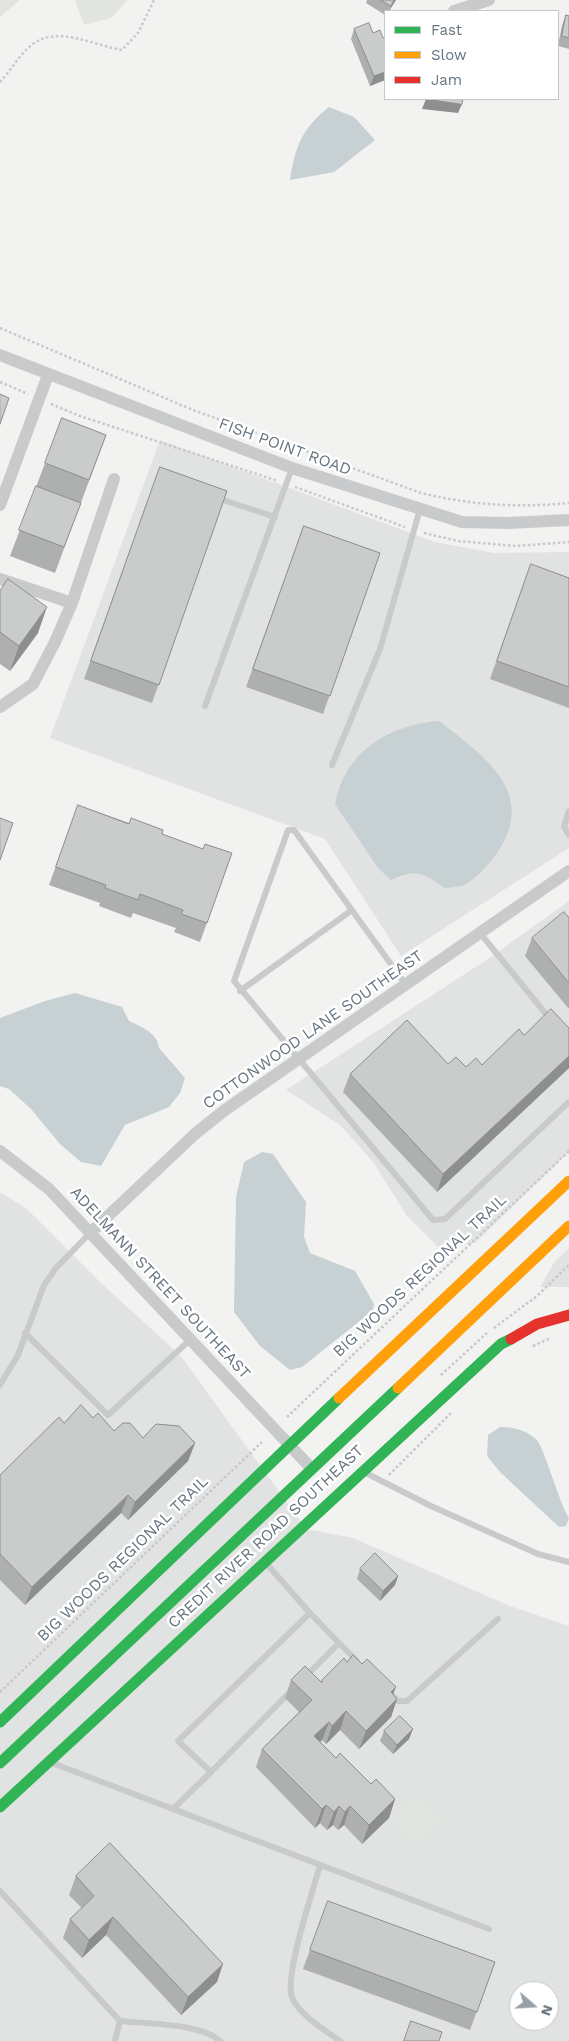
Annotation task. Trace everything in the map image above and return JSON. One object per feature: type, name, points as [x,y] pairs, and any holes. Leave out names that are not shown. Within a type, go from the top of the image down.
[{"type":"main road","points":[[0,1722],[289,1445],[569,1181]]},
{"type":"main road","points":[[0,1763],[569,1226]]},
{"type":"main road","name":"CREDIT RIVER ROAD SOUTHEAST","points":[[0,1807],[361,1471],[501,1344],[537,1324],[569,1315]]},
{"type":"street","points":[[457,10],[489,0]]},
{"type":"street","name":"FISH POINT ROAD","points":[[0,355],[292,468],[462,522],[508,523],[569,520]]},
{"type":"street","points":[[0,506],[48,375]]},
{"type":"street","points":[[0,708],[33,684],[72,603],[114,479]]},
{"type":"street","points":[[0,579],[72,603]]},
{"type":"street","name":"COTTONWOOD LANE SOUTHEAST","points":[[90,1233],[196,1133],[296,1059],[569,871]]},
{"type":"street","name":"ADELMANN STREET SOUTHEAST","points":[[0,1151],[49,1189],[311,1468]]},
{"type":"lane","points":[[205,706],[292,468]]},
{"type":"lane","points":[[210,495],[275,517]]},
{"type":"lane","points":[[332,764],[380,649],[420,509]]},
{"type":"lane","points":[[569,811],[564,827],[569,835]]},
{"type":"lane","points":[[406,985],[294,830],[288,830],[234,982],[296,1059],[433,1220],[444,1219],[569,1102]]},
{"type":"lane","points":[[240,991],[352,910]]},
{"type":"lane","points":[[480,933],[556,1026]]},
{"type":"lane","points":[[0,1385],[18,1354],[44,1285],[56,1268],[90,1233]]},
{"type":"lane","points":[[25,1333],[108,1415],[191,1339]]},
{"type":"lane","points":[[361,1471],[431,1506],[538,1554],[569,1562]]},
{"type":"lane","points":[[264,1561],[338,1643],[365,1669]]},
{"type":"lane","points":[[211,1772],[178,1741],[310,1613]]},
{"type":"lane","points":[[385,1688],[398,1701],[407,1701],[498,1619]]},
{"type":"lane","points":[[173,1809],[338,1643]]},
{"type":"lane","points":[[48,1761],[489,1929]]},
{"type":"lane","points":[[320,1865],[291,1974],[292,1997],[310,2020],[340,2041]]},
{"type":"lane","points":[[2,1896],[120,2021],[196,2030],[215,2036],[220,2041]]},
{"type":"lane","points":[[115,2041],[120,2021]]},
{"type":"path","points":[[0,82],[33,43],[56,36],[80,38],[108,48],[122,50],[138,33],[154,0]]},
{"type":"path","points":[[0,74],[7,75]]},
{"type":"path","points":[[0,328],[193,410],[421,493],[453,501],[500,506],[569,503]]},
{"type":"path","name":"BIG WOODS REGIONAL TRAIL","points":[[287,1417],[569,1151]]},
{"type":"path","points":[[532,1346],[558,1335]]},
{"type":"path","points":[[382,1481],[455,1410]]},
{"type":"path","name":"BIG WOODS REGIONAL TRAIL","points":[[0,1692],[262,1442]]},
{"type":"shaded area","points":[[0,0],[20,0],[0,17]]},
{"type":"shaded area","points":[[75,0],[128,0],[111,18],[84,25]]},
{"type":"shaded area","points":[[329,107],[354,117],[375,140],[334,172],[290,180],[294,158],[301,139],[312,123]]},
{"type":"shaded area","points":[[160,440],[435,542],[494,553],[569,552],[569,848],[401,956],[325,839],[50,738]]},
{"type":"shaded area","points":[[439,721],[488,762],[500,777],[509,794],[512,812],[508,831],[497,853],[487,866],[473,880],[464,885],[445,888],[425,876],[414,873],[391,880],[378,868],[335,804],[340,785],[348,769],[372,744],[403,728]]},
{"type":"shaded area","points":[[569,901],[569,1152],[475,1243],[440,1249],[407,1216],[373,1162],[340,1125],[286,1090],[488,959]]},
{"type":"shaded area","points":[[75,993],[122,1007],[129,1021],[152,1034],[159,1048],[185,1078],[180,1093],[169,1107],[125,1125],[101,1166],[81,1162],[60,1144],[31,1109],[9,1089],[0,1086],[0,1018],[45,1001]]},
{"type":"shaded area","points":[[262,1152],[273,1154],[306,1202],[304,1237],[310,1253],[355,1271],[374,1304],[373,1310],[302,1367],[290,1370],[260,1346],[234,1312],[236,1197],[244,1162]]},
{"type":"shaded area","points":[[0,1192],[27,1209],[103,1285],[181,1356],[306,1529],[353,1538],[510,1606],[569,1626],[569,2041],[0,2041]]},
{"type":"shaded area","points":[[569,1248],[569,1287],[540,1287],[555,1261]]},
{"type":"shaded area","points":[[500,1427],[515,1428],[536,1439],[569,1518],[566,1526],[559,1527],[500,1472],[487,1456],[488,1435]]},
{"type":"shaded area","points":[[415,1794],[442,1821],[417,1846],[390,1819]]},
{"type":"building","points":[[381,0],[394,0],[391,6]]},
{"type":"building","points":[[566,15],[569,16],[569,38],[562,36]]},
{"type":"building","points":[[369,23],[373,33],[380,30],[384,38],[384,72],[374,76],[354,29]]},
{"type":"building","points":[[433,100],[463,100],[462,104]]},
{"type":"building","points":[[0,394],[9,398],[0,424]]},
{"type":"building","points":[[62,418],[106,435],[89,480],[45,463]]},
{"type":"building","points":[[160,467],[227,491],[159,685],[91,661]]},
{"type":"building","points":[[36,486],[81,503],[64,547],[19,530]]},
{"type":"building","points":[[304,526],[380,553],[330,696],[253,669]]},
{"type":"building","points":[[531,564],[569,578],[569,687],[497,661]]},
{"type":"building","points":[[8,579],[47,607],[19,646],[0,632],[0,591]]},
{"type":"building","points":[[78,805],[129,824],[131,818],[163,830],[162,834],[203,849],[205,844],[232,853],[207,923],[181,914],[183,910],[140,894],[138,900],[105,888],[106,885],[56,867]]},
{"type":"building","points":[[0,818],[13,823],[0,860]]},
{"type":"building","points":[[564,912],[569,918],[569,983],[532,938]]},
{"type":"building","points":[[551,1009],[569,1028],[569,1056],[443,1174],[350,1074],[407,1020],[448,1064],[456,1057],[466,1067],[476,1058],[482,1065],[519,1029],[524,1035]]},
{"type":"building","points":[[81,1405],[93,1418],[98,1413],[114,1431],[123,1423],[130,1423],[143,1438],[156,1424],[179,1426],[195,1443],[135,1502],[128,1495],[32,1587],[0,1554],[0,1475],[59,1417],[64,1423]]},
{"type":"building","points":[[375,1553],[398,1576],[383,1591],[360,1569]]},
{"type":"building","points":[[353,1655],[362,1664],[367,1659],[396,1687],[391,1692],[397,1699],[366,1731],[346,1711],[332,1726],[329,1722],[314,1736],[336,1758],[340,1753],[371,1784],[376,1779],[395,1799],[369,1825],[350,1806],[345,1812],[339,1806],[334,1812],[326,1805],[322,1809],[262,1749],[312,1700],[291,1680],[305,1666],[322,1683],[322,1680],[344,1658],[347,1662]]},
{"type":"building","points":[[400,1716],[413,1729],[397,1745],[384,1731]]},
{"type":"building","points":[[110,1843],[223,1964],[188,1997],[113,1917],[89,1940],[70,1919],[94,1896],[76,1876]]},
{"type":"building","points":[[328,1901],[495,1962],[477,2012],[310,1950]]},
{"type":"building","points":[[411,2021],[442,2032],[439,2041],[404,2041]]},
{"type":"traffic: fast","points":[[0,1807],[501,1344],[511,1339]]},
{"type":"traffic: fast","points":[[0,1763],[398,1388]]},
{"type":"traffic: fast","points":[[0,1722],[339,1398]]},
{"type":"traffic: slow","points":[[339,1398],[569,1181]]},
{"type":"traffic: slow","points":[[398,1388],[569,1226]]},
{"type":"traffic: jam","points":[[511,1339],[537,1324],[569,1315]]}]
